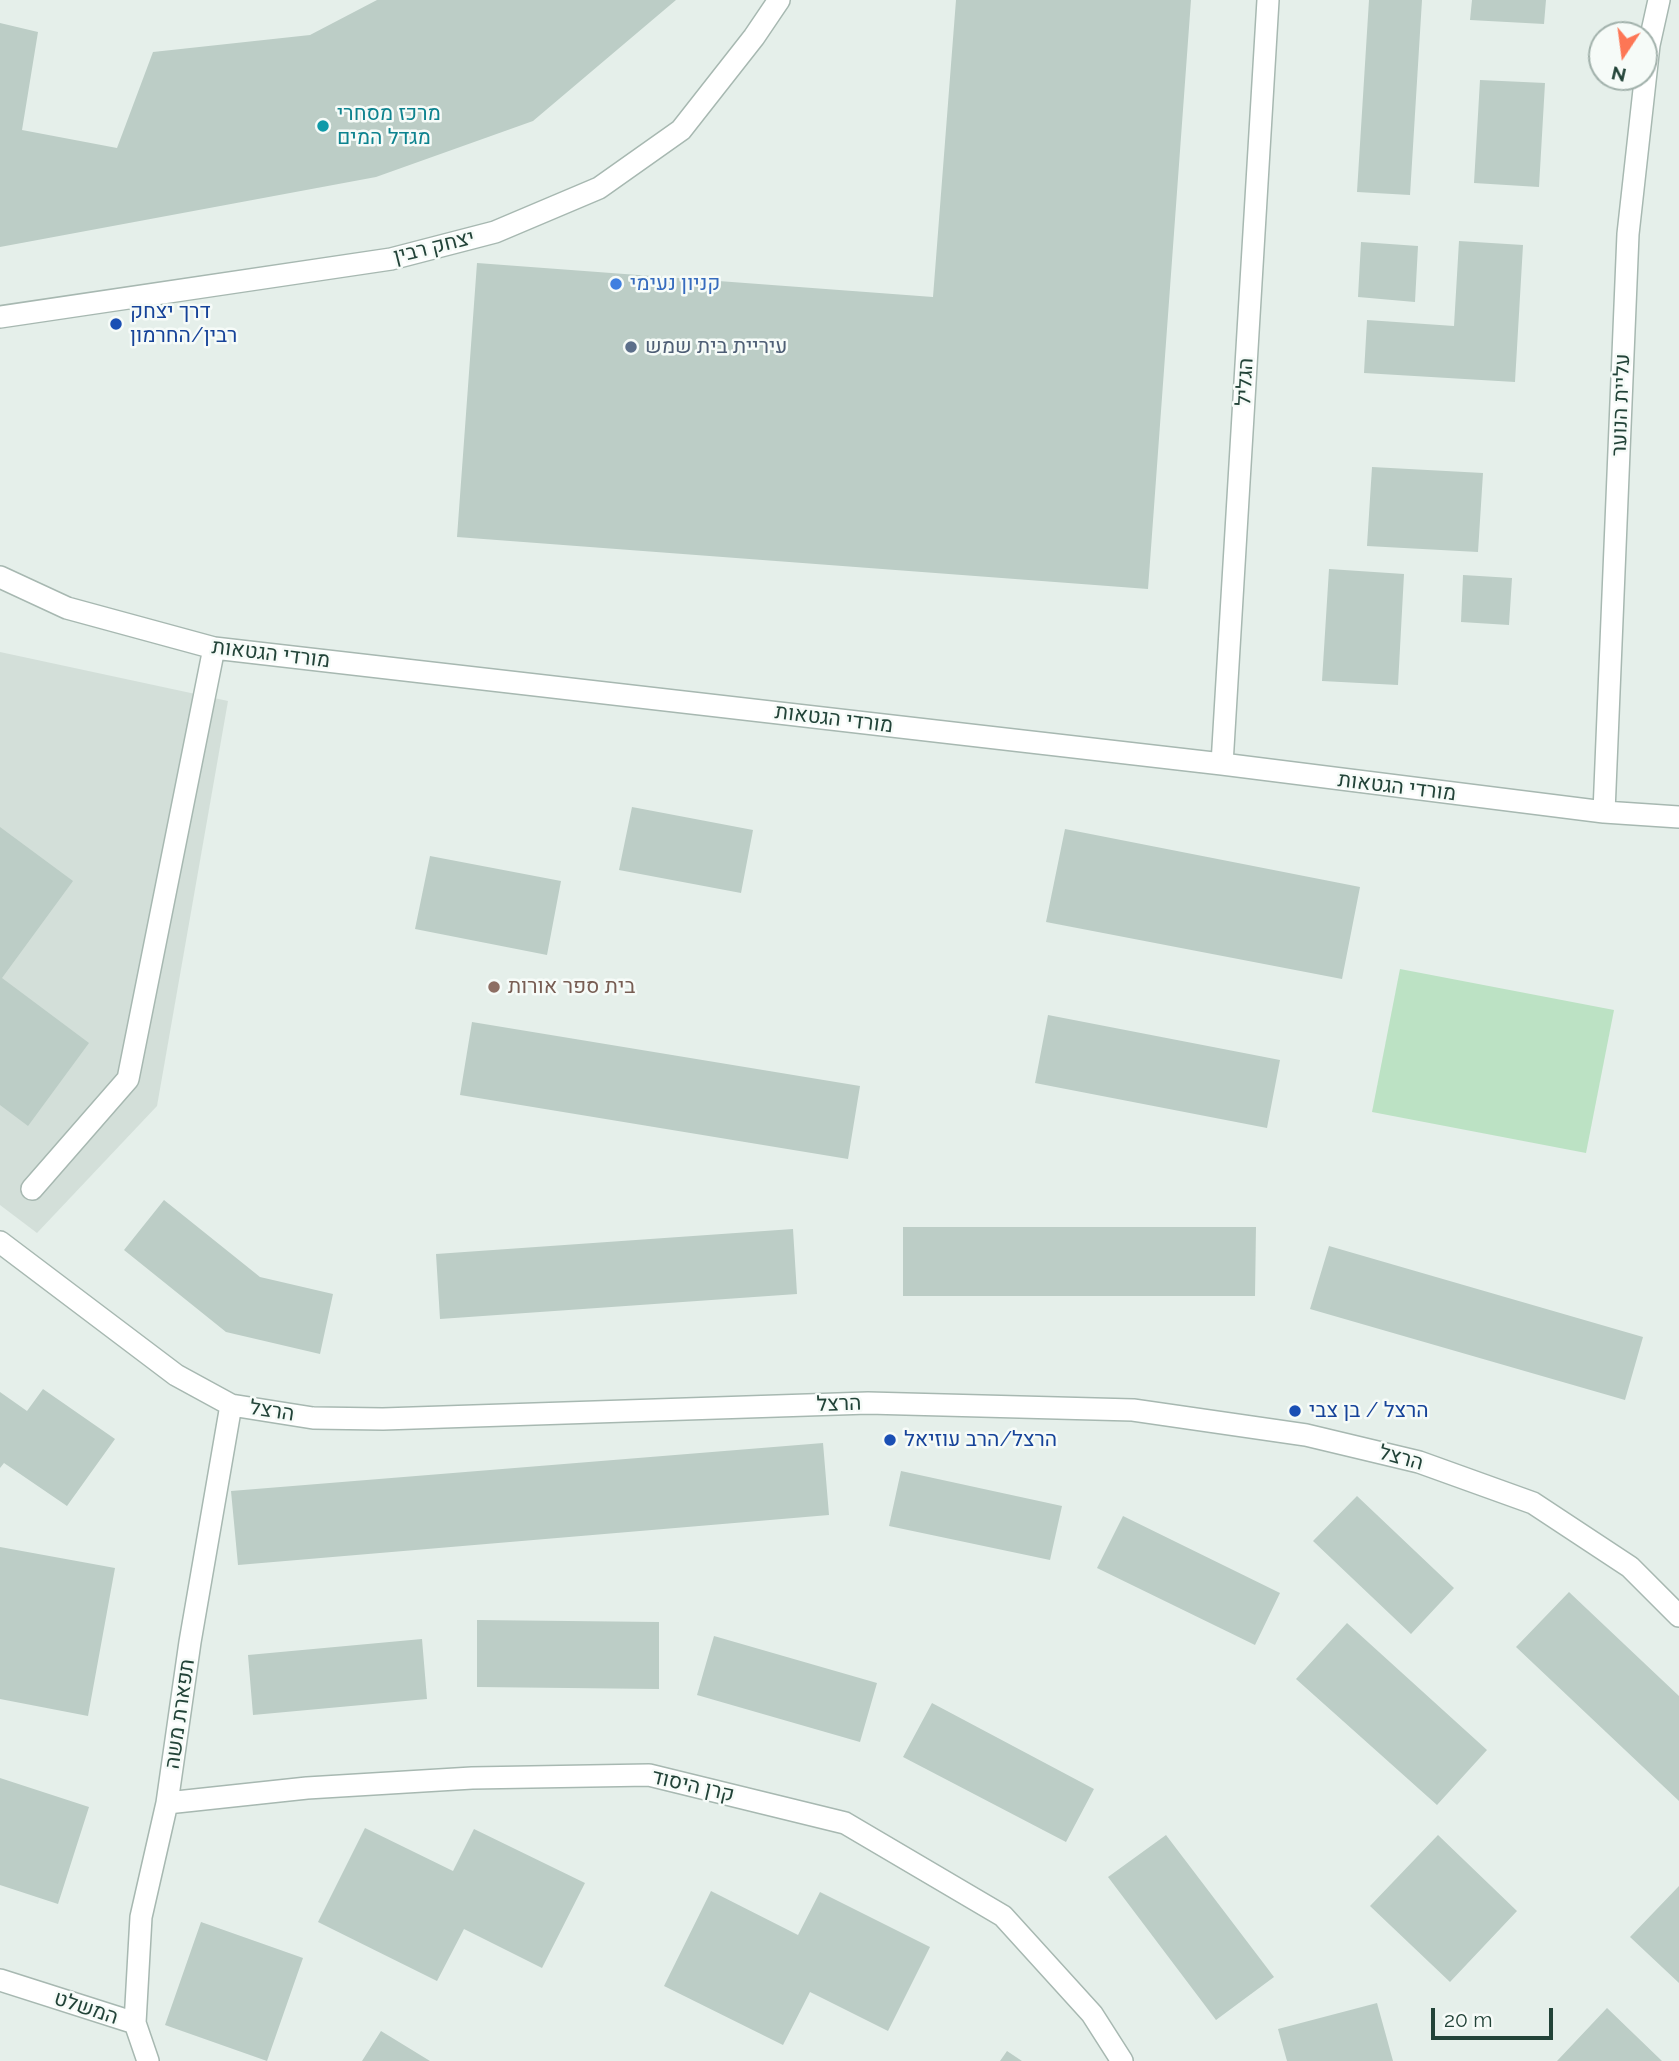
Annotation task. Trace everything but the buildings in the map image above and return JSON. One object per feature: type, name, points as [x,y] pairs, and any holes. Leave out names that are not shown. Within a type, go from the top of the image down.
[{"type":"street","name":"יצחק רבין","points":[[0,317],[391,259],[495,232],[599,188],[681,130],[754,37],[779,0]]},
{"type":"street","name":"הגליל","points":[[1222,764],[1268,0]]},
{"type":"street","name":"עליית הנוער","points":[[1604,812],[1628,234],[1649,45],[1659,0]]},
{"type":"street","name":"מורדי הגטאות","points":[[0,577],[67,608],[214,648],[1222,764],[1604,812],[1679,817]]},
{"type":"street","points":[[32,1189],[128,1079],[214,648]]},
{"type":"street","name":"הרצל","points":[[0,1242],[176,1375],[231,1405],[313,1418],[383,1419],[868,1403],[1133,1410],[1306,1436],[1419,1462],[1533,1503],[1630,1567],[1679,1616]]},
{"type":"street","name":"תפארת משה","points":[[135,2023],[141,1917],[167,1803],[190,1642],[231,1405]]},
{"type":"street","name":"קרן היסוד","points":[[167,1803],[307,1788],[472,1779],[649,1775],[845,1823],[1003,1916],[1092,2014],[1122,2061]]},
{"type":"street","name":"המשלט","points":[[0,1980],[135,2023],[148,2061]]},
{"type":"shaded area","points":[[0,652],[228,701],[157,1106],[37,1233],[0,1205]]},
{"type":"green space","points":[[1400,969],[1614,1010],[1586,1153],[1372,1112]]},
{"type":"place","name":"מרכז מסחרי מגדל המים","points":[[323,126]]},
{"type":"place","name":"קניון נעימי","points":[[616,284]]},
{"type":"place","name":"דרך יצחק רבין/החרמון","points":[[116,324]]},
{"type":"place","name":"עיריית בית שמש","points":[[631,347]]},
{"type":"place","name":"בית ספר אורות","points":[[494,987]]},
{"type":"place","name":"הרצל / בן צבי","points":[[1295,1411]]},
{"type":"place","name":"הרצל/הרב עוזיאל","points":[[890,1440]]}]
